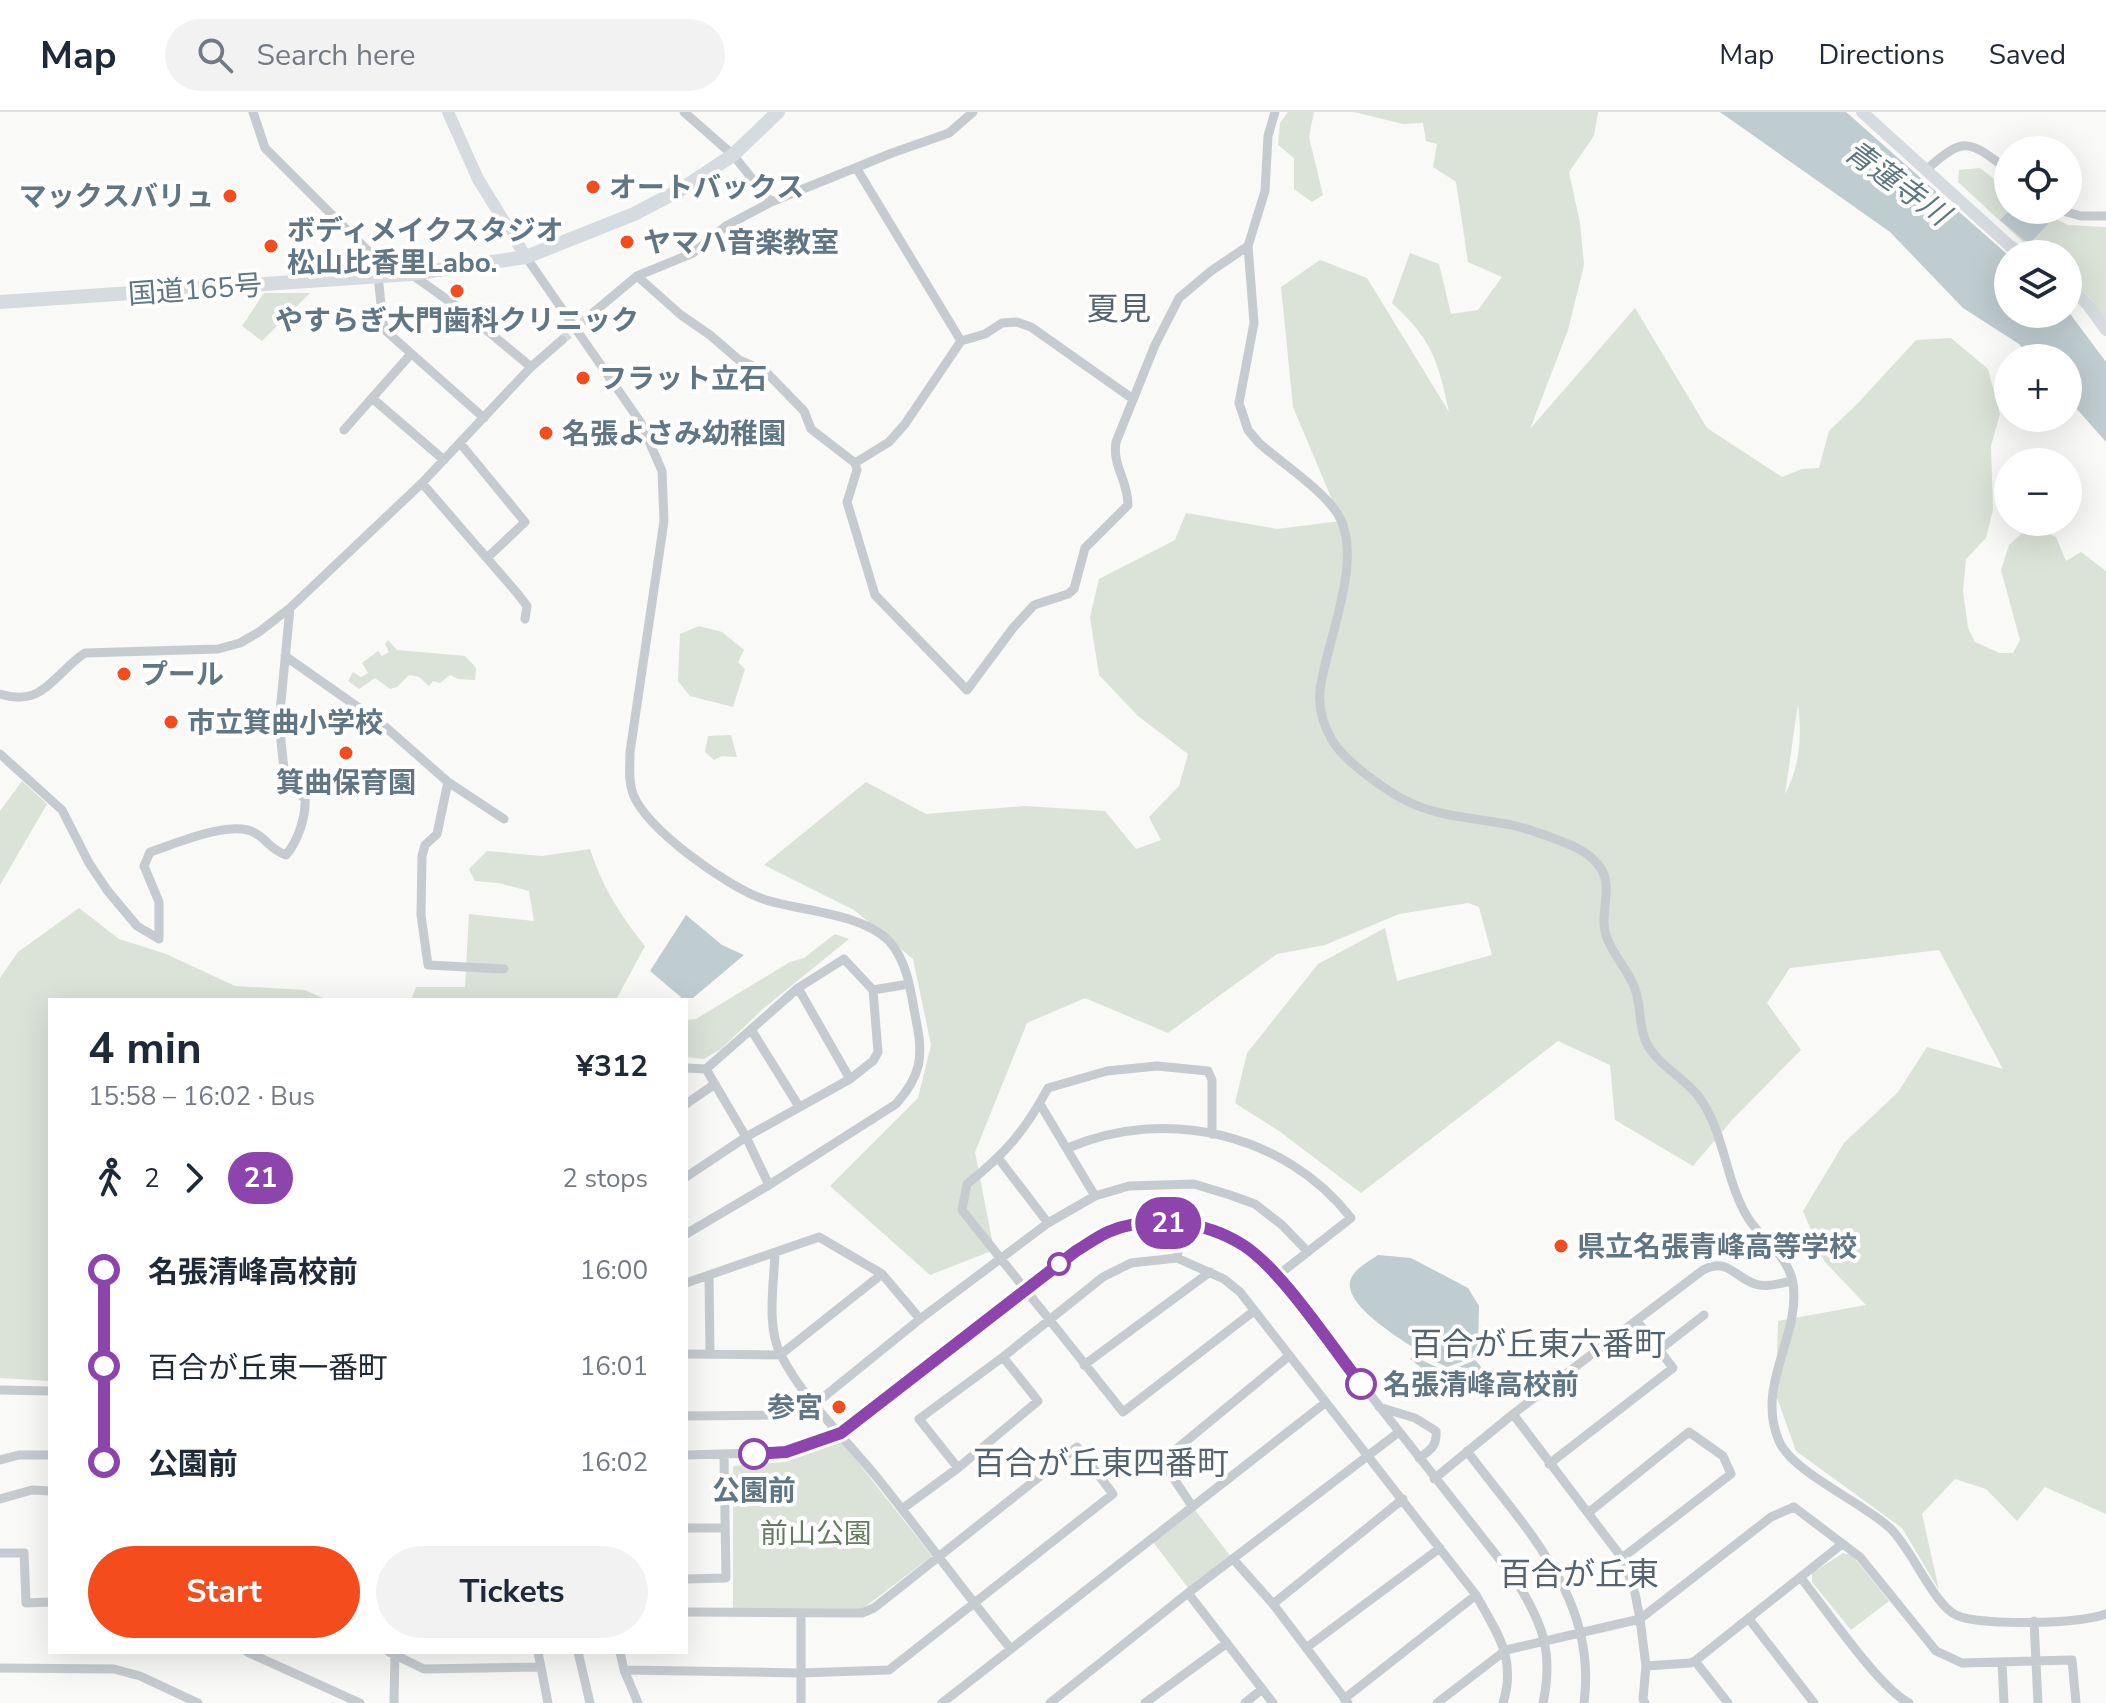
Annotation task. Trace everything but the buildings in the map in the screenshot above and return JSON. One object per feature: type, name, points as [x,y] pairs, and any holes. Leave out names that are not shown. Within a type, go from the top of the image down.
[{"type":"highway","name":"国道165号","points":[[0,302],[411,274],[526,257],[634,214],[680,190],[733,155],[778,112]]},
{"type":"main road","points":[[448,112],[478,179],[526,257]]},
{"type":"main road","points":[[1862,112],[2005,240]]},
{"type":"main road","points":[[2082,299],[2106,330]]},
{"type":"street","points":[[253,112],[265,148],[371,254],[378,275],[384,328],[484,418]]},
{"type":"street","points":[[684,112],[733,155],[771,202]]},
{"type":"street","points":[[594,312],[637,276],[693,253],[726,226],[771,202],[949,133],[973,112]]},
{"type":"street","points":[[1275,112],[1268,136],[1265,191],[1248,246],[1254,323],[1239,403],[1242,417],[1259,443],[1336,511],[1346,535],[1348,551],[1339,612],[1320,692],[1320,708],[1334,743],[1357,768],[1412,804],[1539,832],[1579,848],[1597,862],[1604,874],[1607,891],[1604,927],[1609,944],[1636,991],[1647,1044],[1700,1099],[1715,1127],[1741,1204],[1751,1222],[1781,1254],[1792,1281],[1790,1324],[1771,1394],[1773,1425],[1780,1446],[1797,1465],[1887,1525],[1904,1542],[1949,1612],[1966,1620],[2034,1621],[2096,1618],[2106,1614]]},
{"type":"street","points":[[1927,169],[1950,149],[1970,146],[1994,160]]},
{"type":"street","points":[[857,169],[961,341]]},
{"type":"street","points":[[2082,216],[2106,216]]},
{"type":"street","points":[[637,276],[739,360],[765,371],[804,411],[811,429],[855,463],[857,470],[847,502],[875,595],[967,690],[1034,605],[1068,594],[1074,589],[1085,548],[1128,505],[1128,490],[1114,456],[1116,442],[1155,345],[1179,298],[1248,246]]},
{"type":"street","points":[[526,257],[641,423],[662,471],[664,521],[630,752],[629,780],[633,796],[667,837],[729,883],[762,899],[869,927],[887,939],[901,958],[920,1036],[920,1064],[912,1086],[886,1111],[688,1233]]},
{"type":"street","points":[[411,274],[466,313],[531,367]]},
{"type":"street","points":[[855,463],[889,442],[905,424],[961,341],[985,334],[1002,323],[1017,322],[1031,327],[1133,399]]},
{"type":"street","points":[[0,694],[20,699],[36,694],[85,653],[218,649],[240,643],[259,632],[290,608],[422,483],[531,367],[562,340]]},
{"type":"street","points":[[344,430],[411,354]]},
{"type":"street","points":[[372,398],[444,460]]},
{"type":"street","points":[[460,443],[525,522],[487,558]]},
{"type":"street","points":[[422,483],[527,606],[525,619]]},
{"type":"street","points":[[0,754],[62,810],[89,863],[107,890],[137,926],[159,939],[159,902],[144,866],[150,852],[237,827],[256,833],[272,850],[286,855],[292,848],[305,799],[285,779],[279,722],[290,608]]},
{"type":"street","points":[[285,656],[382,724],[448,782],[504,819]]},
{"type":"street","points":[[448,782],[437,834],[425,845],[422,856],[421,915],[428,965],[504,969]]},
{"type":"street","points":[[688,1068],[706,1069],[798,988],[844,959],[873,990],[878,1052],[873,1061],[850,1079],[798,1105],[688,1176]]},
{"type":"street","points":[[873,990],[909,984]]},
{"type":"street","points":[[798,988],[850,1079]]},
{"type":"street","points":[[752,1031],[798,1105]]},
{"type":"street","points":[[1212,1134],[1212,1080],[1208,1071],[1157,1066],[1107,1071],[1048,1088],[1020,1135],[999,1159],[967,1184],[962,1210],[1123,1412],[1254,1311]]},
{"type":"street","points":[[706,1069],[746,1137],[769,1185]]},
{"type":"street","points":[[688,1103],[715,1084]]},
{"type":"street","points":[[1040,1104],[1095,1196]]},
{"type":"street","points":[[1068,1148],[1096,1135],[1129,1129],[1170,1128],[1242,1141],[1281,1157],[1317,1181],[1351,1218],[1277,1276]]},
{"type":"street","points":[[999,1159],[1048,1223]]},
{"type":"street","points":[[688,1416],[782,1415],[815,1404],[920,1319],[1048,1223],[1095,1196],[1129,1186],[1194,1184],[1255,1204],[1282,1225],[1308,1252]]},
{"type":"street","points":[[1177,1258],[1183,1223]]},
{"type":"street","points":[[688,1455],[786,1452],[841,1433],[1076,1251],[1108,1232],[1135,1224],[1183,1223],[1214,1231],[1244,1246],[1277,1276],[1515,1579],[1531,1605],[1545,1641],[1547,1673],[1543,1703]]},
{"type":"street","points":[[688,1282],[819,1237],[882,1274],[920,1319]]},
{"type":"street","points":[[775,1253],[773,1332],[780,1355],[815,1404],[1011,1649]]},
{"type":"street","points":[[958,1468],[919,1419],[1103,1277],[1131,1263],[1177,1258],[1210,1272],[1240,1292],[1476,1595],[1506,1650],[1507,1689],[1503,1703]]},
{"type":"street","points":[[1434,1479],[1513,1414],[1703,1270],[1714,1264],[1727,1267],[1754,1284],[1769,1286],[1792,1281]]},
{"type":"street","points":[[1084,1365],[1210,1272]]},
{"type":"street","points":[[688,1354],[780,1355],[882,1274]]},
{"type":"street","points":[[709,1275],[710,1354]]},
{"type":"street","points":[[1659,1350],[1704,1315]]},
{"type":"street","points":[[1549,1464],[1673,1368],[1637,1321]]},
{"type":"street","points":[[1192,1506],[1162,1461],[1289,1356]]},
{"type":"street","points":[[902,1509],[958,1468],[1038,1401],[1003,1357]]},
{"type":"street","points":[[0,1390],[48,1391]]},
{"type":"street","points":[[942,1703],[1325,1403]]},
{"type":"street","points":[[1379,1407],[1415,1418],[1436,1431],[1436,1442],[1430,1451],[1419,1458]]},
{"type":"street","points":[[1513,1414],[1622,1558],[1634,1588],[1640,1619],[1646,1666],[1645,1703]]},
{"type":"street","points":[[1050,1703],[1399,1432]]},
{"type":"street","points":[[1588,1513],[1689,1432],[1723,1456],[1731,1474],[1622,1558]]},
{"type":"street","points":[[624,1670],[801,1673],[889,1670],[1113,1494],[1077,1447],[874,1608],[862,1613],[688,1612]]},
{"type":"street","points":[[1467,1451],[1558,1572],[1583,1633],[1587,1670],[1584,1703]]},
{"type":"street","points":[[0,1460],[19,1455],[48,1455]]},
{"type":"street","points":[[688,1579],[726,1578],[724,1456]]},
{"type":"street","points":[[0,1499],[32,1490],[48,1491]]},
{"type":"street","points":[[1273,1604],[1403,1499]]},
{"type":"street","points":[[1437,1703],[1506,1650],[1640,1619],[1771,1517],[1794,1507],[1860,1557],[1936,1651],[1962,1663],[2072,1660],[2076,1703]]},
{"type":"street","points":[[688,1528],[725,1528]]},
{"type":"street","points":[[1646,1666],[1695,1661],[1842,1544]]},
{"type":"street","points":[[1306,1648],[1440,1548]]},
{"type":"street","points":[[0,1553],[24,1553],[26,1603],[48,1602]]},
{"type":"street","points":[[1234,1560],[1273,1604],[1346,1701],[1476,1595]]},
{"type":"street","points":[[1801,1578],[1883,1682],[1909,1703]]},
{"type":"street","points":[[1188,1593],[1273,1703]]},
{"type":"street","points":[[801,1613],[801,1703]]},
{"type":"street","points":[[1749,1619],[1814,1703]]},
{"type":"street","points":[[2034,1621],[2038,1703]]},
{"type":"street","points":[[1145,1703],[1227,1643]]},
{"type":"street","points":[[251,1654],[360,1703]]},
{"type":"street","points":[[393,1654],[394,1703]]},
{"type":"street","points":[[395,1654],[424,1669],[540,1667]]},
{"type":"street","points":[[538,1654],[548,1703]]},
{"type":"street","points":[[578,1654],[590,1703]]},
{"type":"street","points":[[620,1654],[638,1703]]},
{"type":"street","points":[[1695,1661],[1728,1703]]},
{"type":"street","points":[[2002,1663],[2004,1703]]},
{"type":"street","points":[[0,1668],[114,1669],[140,1676],[198,1703]]},
{"type":"street","points":[[1245,1703],[1262,1689]]},
{"type":"green space","points":[[1288,112],[1314,112],[1309,137],[1323,195],[1312,202],[1294,189],[1294,158],[1278,145],[1280,123]]},
{"type":"green space","points":[[1354,112],[1598,112],[1594,136],[1569,172],[1580,223],[1584,265],[1568,330],[1530,429],[1635,308],[1707,428],[1782,477],[1802,469],[1819,468],[1829,431],[1916,340],[1951,338],[1988,369],[1994,392],[1995,432],[1991,446],[1993,510],[1986,538],[1966,559],[1963,591],[1968,628],[1975,642],[1999,653],[2013,653],[2020,640],[2001,570],[2009,545],[2019,536],[2056,537],[2066,561],[2081,552],[2106,571],[2106,1514],[2045,1487],[2017,1521],[1986,1489],[1955,1479],[1922,1514],[1939,1590],[1902,1528],[1796,1451],[1776,1395],[1778,1321],[1866,1305],[1824,1261],[1803,1211],[1844,1143],[1898,1092],[1927,1047],[2003,1069],[1939,950],[1790,968],[1767,1003],[1801,1050],[1733,1119],[1693,1166],[1615,1120],[1610,1065],[1558,1041],[1361,1193],[1279,1131],[1235,1103],[1247,1053],[1318,964],[1385,928],[1397,981],[1492,955],[1479,907],[1468,903],[1399,914],[1325,945],[1277,954],[1168,1033],[1085,998],[1027,1023],[975,1152],[994,1250],[930,1275],[830,1186],[918,1098],[931,1045],[913,959],[854,910],[764,865],[866,782],[926,814],[1024,806],[1105,811],[1136,849],[1161,840],[1149,817],[1179,786],[1188,754],[1138,716],[1099,675],[1090,617],[1099,579],[1175,540],[1186,513],[1277,529],[1341,521],[1293,407],[1281,287],[1320,260],[1367,278],[1449,412],[1437,364],[1425,340],[1392,303],[1410,253],[1439,264],[1451,314],[1478,310],[1502,277],[1468,262],[1456,182],[1433,167],[1437,144],[1426,141],[1423,123],[1403,124]],"holes":[[[1798,704],[1800,739],[1797,762],[1785,794]]]},
{"type":"green space","points":[[1980,168],[1994,179],[1994,215],[1958,182],[1959,170]]},
{"type":"green space","points":[[2004,224],[2106,227],[2106,321],[2082,290],[2082,240],[2021,240]]},
{"type":"green space","points":[[264,293],[310,293],[262,341],[242,326]]},
{"type":"green space","points":[[699,626],[722,632],[744,650],[738,662],[745,669],[733,707],[690,696],[678,681],[680,634]]},
{"type":"green space","points":[[388,640],[397,650],[465,656],[476,668],[475,680],[450,675],[440,683],[433,681],[429,686],[419,677],[409,675],[397,687],[390,689],[375,678],[359,689],[348,681],[353,672],[361,677],[368,673],[362,663],[378,651],[382,656],[389,652],[385,644]]},
{"type":"green space","points":[[731,735],[737,757],[722,756],[714,760],[705,752],[708,736]]},
{"type":"green space","points":[[22,781],[47,804],[0,885],[0,811]]},
{"type":"green space","points":[[590,849],[613,900],[645,946],[617,998],[412,998],[416,987],[465,987],[469,914],[534,921],[529,891],[475,881],[469,869],[487,851],[542,856]]},
{"type":"green space","points":[[79,908],[119,939],[166,954],[235,986],[305,990],[323,998],[48,998],[48,1381],[0,1378],[0,978],[18,952]]},
{"type":"green space","points":[[835,934],[849,939],[764,1008],[721,1049],[704,1059],[688,1057],[688,1020],[696,1019],[790,962],[804,958]]},
{"type":"green space","name":"前山公園","points":[[841,1441],[932,1556],[862,1609],[733,1608],[733,1466],[786,1462]]},
{"type":"green space","points":[[1195,1510],[1231,1557],[1189,1589],[1153,1542]]},
{"type":"green space","points":[[1843,1553],[1852,1555],[1889,1601],[1851,1630],[1812,1582],[1812,1573]]},
{"type":"water","name":"青蓮寺川","points":[[1720,112],[1846,112],[1994,243],[1994,328],[1963,308],[1890,232]]},
{"type":"water","points":[[2005,224],[2048,224],[2033,240],[2024,240]]},
{"type":"water","points":[[1994,328],[2081,328],[2106,362],[2106,442],[2082,415],[2082,344],[2019,344]]},
{"type":"water","points":[[686,915],[722,945],[744,955],[693,998],[682,998],[650,971]]},
{"type":"water","points":[[1378,1255],[1411,1258],[1468,1288],[1479,1306],[1478,1349],[1472,1358],[1447,1367],[1414,1352],[1414,1348],[1383,1327],[1360,1306],[1350,1285],[1353,1275]]},
{"type":"water","points":[[1413,1356],[1447,1372],[1475,1360],[1483,1369],[1499,1369],[1463,1400],[1410,1359]]},
{"type":"tunnel","points":[[562,340],[594,312]]},
{"type":"bus line","name":"21","points":[[754,1454],[786,1452],[841,1433],[1076,1251],[1108,1232],[1135,1224],[1183,1223],[1214,1231],[1244,1246],[1277,1276],[1361,1384]]},
{"type":"place","name":"オートバックス","points":[[593,187]]},
{"type":"place","name":"マックスバリュ","points":[[230,196]]},
{"type":"place","name":"ヤマハ音楽教室","points":[[627,242]]},
{"type":"place","name":"ボディメイクスタジオ 松山比香里Labo.","points":[[271,246]]},
{"type":"place","name":"やすらぎ大門歯科クリニック","points":[[457,291]]},
{"type":"place","name":"フラット立石","points":[[583,378]]},
{"type":"place","name":"名張よさみ幼稚園","points":[[546,433]]},
{"type":"place","name":"プール","points":[[124,674]]},
{"type":"place","name":"市立箕曲小学校","points":[[171,722]]},
{"type":"place","name":"箕曲保育園","points":[[346,753]]},
{"type":"place","name":"県立名張青峰高等学校","points":[[1561,1246]]},
{"type":"place","name":"名張清峰高校前","points":[[1361,1384]]},
{"type":"place","name":"参宮","points":[[839,1407]]},
{"type":"place","name":"公園前","points":[[754,1454]]},
{"type":"district","name":"夏見","points":[[1119,309]]},
{"type":"district","name":"百合が丘東六番町","points":[[1538,1344]]},
{"type":"district","name":"百合が丘東四番町","points":[[1101,1463]]},
{"type":"district","name":"百合が丘東","points":[[1579,1574]]}]
